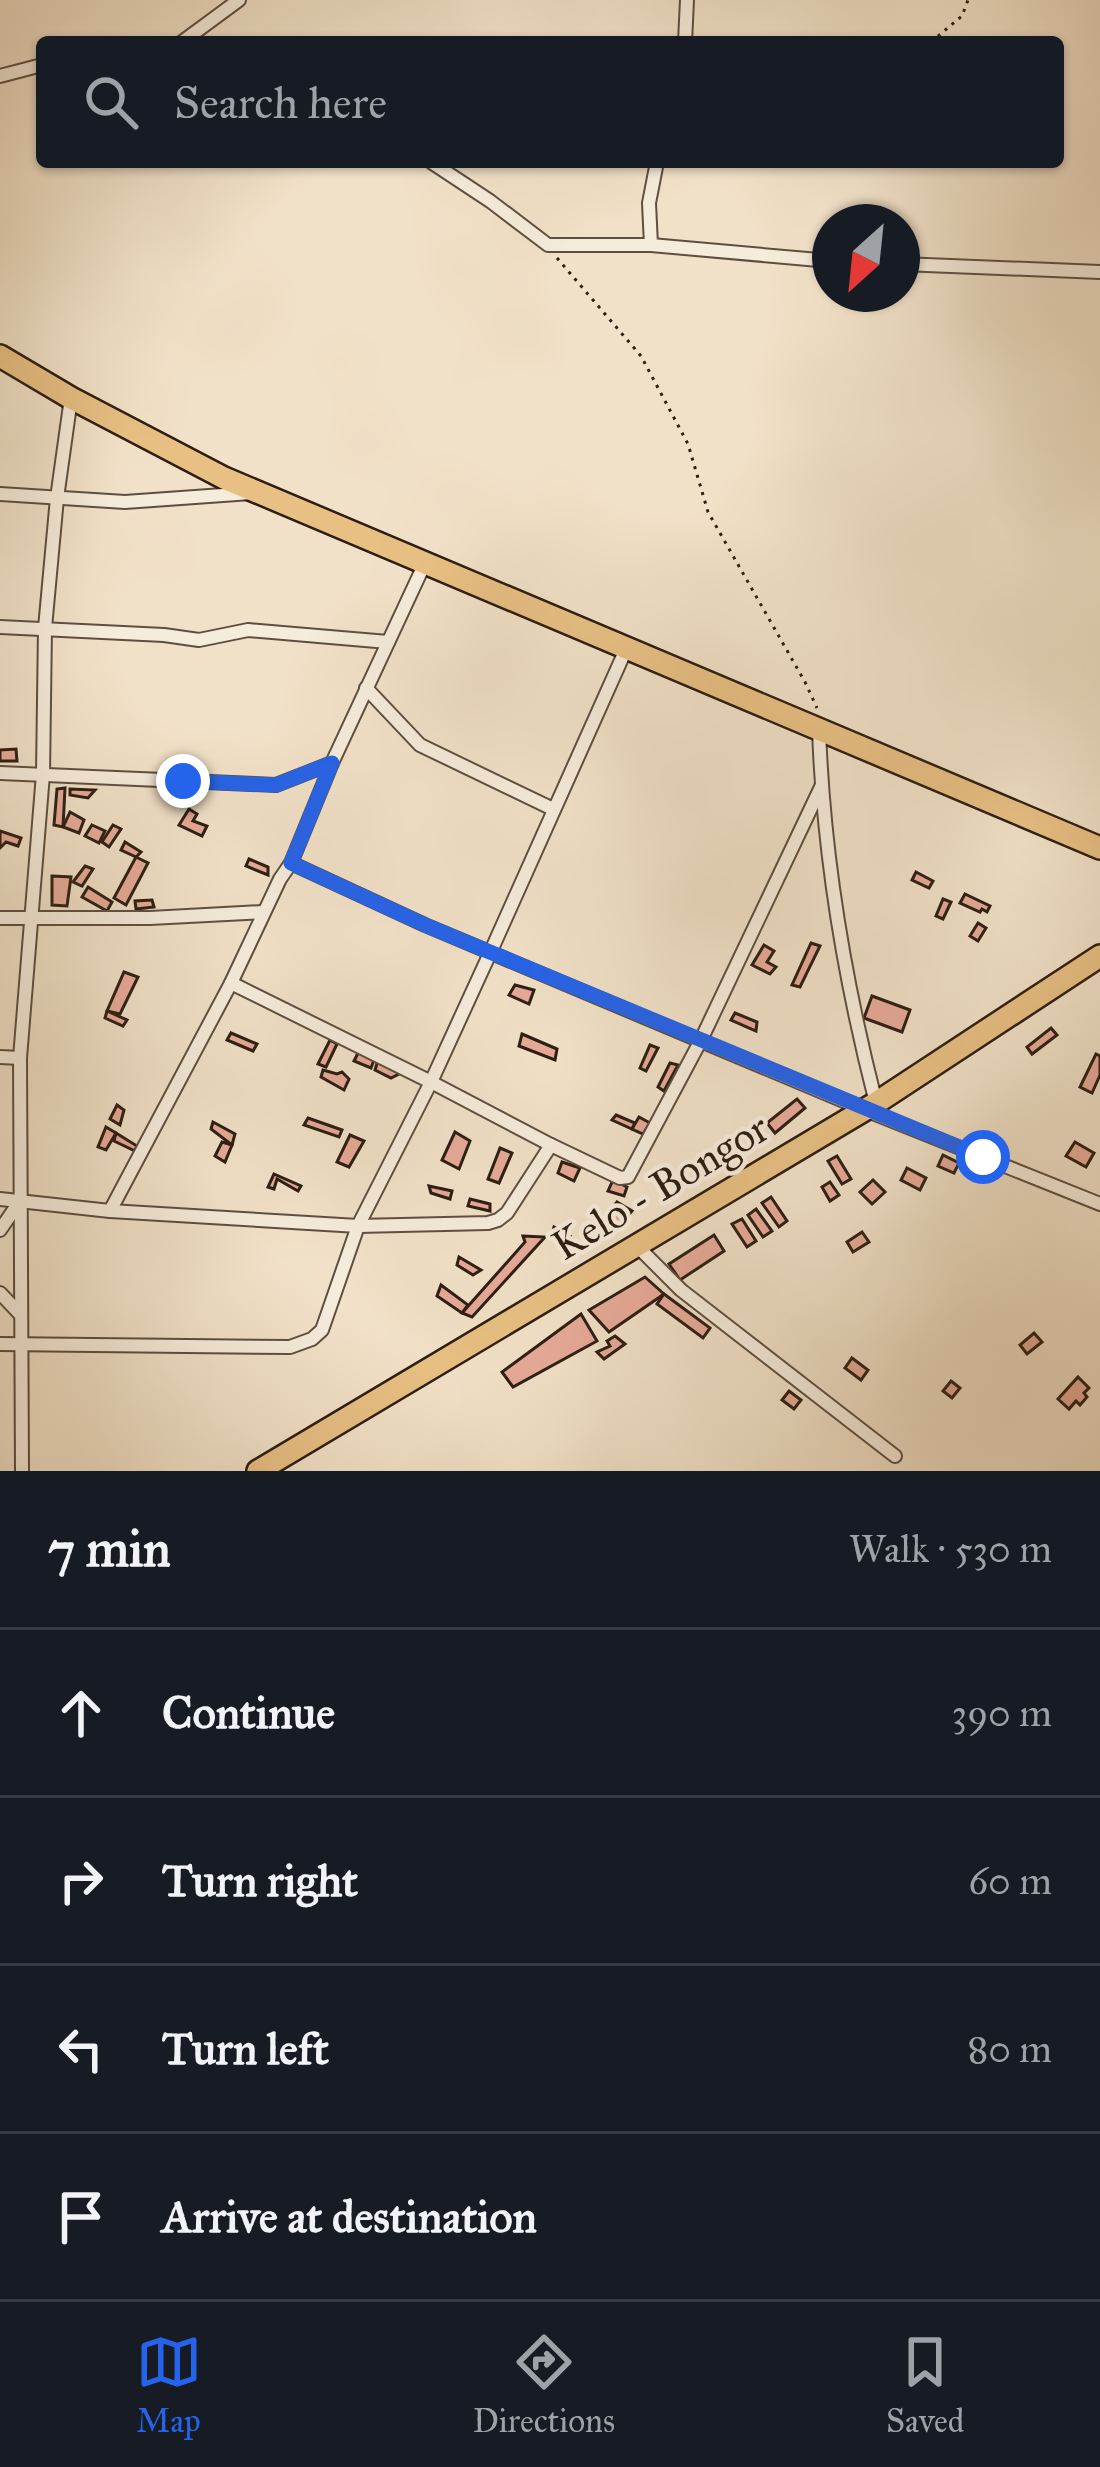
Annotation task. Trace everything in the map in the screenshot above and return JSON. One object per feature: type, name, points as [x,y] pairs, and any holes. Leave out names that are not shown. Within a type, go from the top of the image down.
[{"type":"highway","points":[[0,356],[224,478],[1089,844],[1100,867]]},
{"type":"highway","name":"Kelo - Bongor","points":[[258,1471],[871,1107],[1099,954]]},
{"type":"street","points":[[190,36],[239,0]]},
{"type":"street","points":[[685,36],[687,0]]},
{"type":"street","points":[[0,76],[36,67]]},
{"type":"street","points":[[440,168],[548,244],[651,245],[812,259]]},
{"type":"street","points":[[651,245],[649,203],[657,168]]},
{"type":"street","points":[[920,265],[1100,272]]},
{"type":"street","points":[[22,1471],[20,1058],[43,774],[45,628],[71,398]]},
{"type":"street","points":[[0,494],[125,502],[259,492]]},
{"type":"street","points":[[110,1210],[291,863],[424,563]]},
{"type":"street","points":[[0,627],[190,640],[248,630],[388,642]]},
{"type":"street","points":[[0,1344],[290,1347],[322,1330],[358,1226],[491,951],[627,647]]},
{"type":"street","points":[[366,688],[420,745],[554,808]]},
{"type":"street","points":[[819,728],[821,788],[871,1107]]},
{"type":"street","points":[[0,772],[276,785],[332,763]]},
{"type":"street","points":[[231,983],[551,1145],[620,1178],[628,1177],[701,1040],[821,788]]},
{"type":"street","points":[[291,863],[408,918],[1100,1204]]},
{"type":"street","points":[[0,918],[263,912]]},
{"type":"street","points":[[0,1057],[20,1058]]},
{"type":"street","points":[[0,1199],[358,1226],[488,1223],[507,1213],[551,1145]]},
{"type":"street","points":[[0,1230],[20,1200]]},
{"type":"street","points":[[637,1246],[681,1290],[895,1456]]},
{"type":"street","points":[[0,1294],[21,1315]]},
{"type":"path","points":[[938,36],[962,16],[968,0]]},
{"type":"path","points":[[548,244],[640,356],[670,407],[688,444],[708,512],[816,702],[819,728]]},
{"type":"building","points":[[16,749],[17,761],[0,761],[0,750]]},
{"type":"building","points":[[65,788],[63,827],[54,825],[57,789]]},
{"type":"building","points":[[70,789],[95,790],[88,798],[70,795]]},
{"type":"building","points":[[189,809],[197,814],[193,821],[207,826],[202,836],[179,825]]},
{"type":"building","points":[[70,812],[84,820],[79,833],[63,827]]},
{"type":"building","points":[[92,825],[105,831],[99,843],[85,836]]},
{"type":"building","points":[[113,825],[121,829],[109,847],[102,842]]},
{"type":"building","points":[[0,831],[21,838],[18,846],[6,842],[0,848]]},
{"type":"building","points":[[125,842],[141,852],[136,857],[121,850]]},
{"type":"building","points":[[136,857],[148,863],[126,905],[114,898]]},
{"type":"building","points":[[249,859],[268,867],[268,875],[246,866]]},
{"type":"building","points":[[85,866],[93,869],[82,886],[73,882]]},
{"type":"building","points":[[916,872],[933,881],[929,888],[912,880]]},
{"type":"building","points":[[52,876],[71,877],[67,906],[52,905]]},
{"type":"building","points":[[88,887],[112,902],[107,911],[82,897]]},
{"type":"building","points":[[965,894],[990,906],[987,912],[960,903]]},
{"type":"building","points":[[943,899],[951,902],[943,919],[936,916]]},
{"type":"building","points":[[152,900],[154,907],[136,909],[135,901]]},
{"type":"building","points":[[978,923],[986,928],[978,941],[970,936]]},
{"type":"building","points":[[811,943],[820,946],[800,987],[792,985]]},
{"type":"building","points":[[764,945],[774,951],[767,962],[776,967],[770,974],[752,965]]},
{"type":"building","points":[[124,972],[138,977],[120,1014],[107,1011]]},
{"type":"building","points":[[515,985],[534,990],[529,1004],[509,995]]},
{"type":"building","points":[[872,996],[910,1010],[902,1032],[864,1018]]},
{"type":"building","points":[[107,1011],[127,1020],[123,1026],[105,1018]]},
{"type":"building","points":[[735,1013],[757,1022],[756,1031],[731,1020]]},
{"type":"building","points":[[1051,1028],[1057,1035],[1032,1054],[1027,1047]]},
{"type":"building","points":[[231,1033],[257,1044],[253,1051],[227,1040]]},
{"type":"building","points":[[522,1034],[557,1049],[555,1060],[519,1046]]},
{"type":"building","points":[[330,1040],[337,1044],[326,1067],[318,1064]]},
{"type":"building","points":[[650,1045],[658,1048],[646,1071],[640,1068]]},
{"type":"building","points":[[358,1053],[374,1060],[371,1068],[354,1061]]},
{"type":"building","points":[[1096,1054],[1100,1075],[1092,1093],[1080,1087]]},
{"type":"building","points":[[378,1060],[401,1073],[391,1078],[375,1070]]},
{"type":"building","points":[[670,1063],[678,1065],[664,1091],[658,1087]]},
{"type":"building","points":[[323,1070],[342,1072],[349,1079],[344,1090],[321,1077]]},
{"type":"building","points":[[797,1099],[805,1108],[775,1133],[767,1123]]},
{"type":"building","points":[[117,1105],[124,1110],[120,1125],[110,1119]]},
{"type":"building","points":[[616,1115],[635,1123],[632,1129],[612,1120]]},
{"type":"building","points":[[639,1117],[650,1123],[643,1134],[632,1129]]},
{"type":"building","points":[[308,1118],[342,1130],[339,1137],[304,1125]]},
{"type":"building","points":[[213,1122],[235,1134],[232,1145],[211,1129]]},
{"type":"building","points":[[106,1127],[116,1133],[106,1150],[98,1147]]},
{"type":"building","points":[[455,1132],[470,1141],[459,1169],[442,1160]]},
{"type":"building","points":[[116,1133],[137,1146],[135,1151],[114,1141]]},
{"type":"building","points":[[350,1135],[364,1141],[349,1167],[337,1162]]},
{"type":"building","points":[[222,1142],[232,1145],[225,1162],[215,1156]]},
{"type":"building","points":[[1075,1142],[1094,1153],[1086,1167],[1066,1156]]},
{"type":"building","points":[[500,1148],[512,1153],[499,1183],[488,1179]]},
{"type":"building","points":[[943,1155],[959,1163],[954,1173],[938,1166]]},
{"type":"building","points":[[837,1156],[851,1179],[842,1184],[828,1161]]},
{"type":"building","points":[[562,1162],[580,1168],[574,1181],[558,1173]]},
{"type":"building","points":[[907,1168],[926,1178],[920,1190],[901,1180]]},
{"type":"building","points":[[274,1174],[301,1186],[298,1191],[277,1179],[274,1189],[268,1187]]},
{"type":"building","points":[[613,1180],[627,1187],[624,1196],[608,1191]]},
{"type":"building","points":[[873,1180],[885,1192],[872,1204],[860,1192]]},
{"type":"building","points":[[830,1182],[839,1195],[830,1201],[822,1187]]},
{"type":"building","points":[[429,1186],[452,1191],[450,1199],[431,1193]]},
{"type":"building","points":[[771,1197],[787,1221],[779,1227],[762,1203]]},
{"type":"building","points":[[470,1199],[490,1204],[490,1211],[468,1206]]},
{"type":"building","points":[[617,1202],[632,1211],[613,1234],[598,1227]]},
{"type":"building","points":[[756,1209],[772,1231],[763,1237],[748,1215]]},
{"type":"building","points":[[742,1219],[756,1241],[747,1247],[732,1224]]},
{"type":"building","points":[[554,1227],[570,1236],[567,1243],[552,1235]]},
{"type":"building","points":[[862,1232],[869,1242],[853,1252],[847,1242]]},
{"type":"building","points":[[714,1235],[724,1251],[680,1280],[669,1264]]},
{"type":"building","points":[[523,1236],[545,1237],[472,1317],[462,1313],[525,1242]]},
{"type":"building","points":[[459,1257],[481,1270],[473,1275],[457,1265]]},
{"type":"building","points":[[645,1277],[664,1294],[609,1332],[589,1310]]},
{"type":"building","points":[[441,1285],[468,1305],[462,1313],[437,1296]]},
{"type":"building","points":[[664,1294],[710,1328],[703,1338],[657,1304]]},
{"type":"building","points":[[581,1314],[597,1341],[513,1387],[502,1372]]},
{"type":"building","points":[[1034,1333],[1042,1342],[1027,1354],[1020,1345]]},
{"type":"building","points":[[615,1336],[625,1344],[604,1359],[597,1352],[610,1346],[607,1341]]},
{"type":"building","points":[[852,1358],[868,1370],[861,1380],[845,1368]]},
{"type":"building","points":[[1078,1377],[1089,1388],[1084,1393],[1087,1397],[1069,1409],[1058,1399]]},
{"type":"building","points":[[951,1381],[960,1388],[952,1398],[943,1391]]},
{"type":"building","points":[[789,1391],[801,1400],[794,1409],[782,1400]]},
{"type":"route","points":[[183,781],[276,785],[332,763],[291,863],[425,925],[983,1157]]}]
